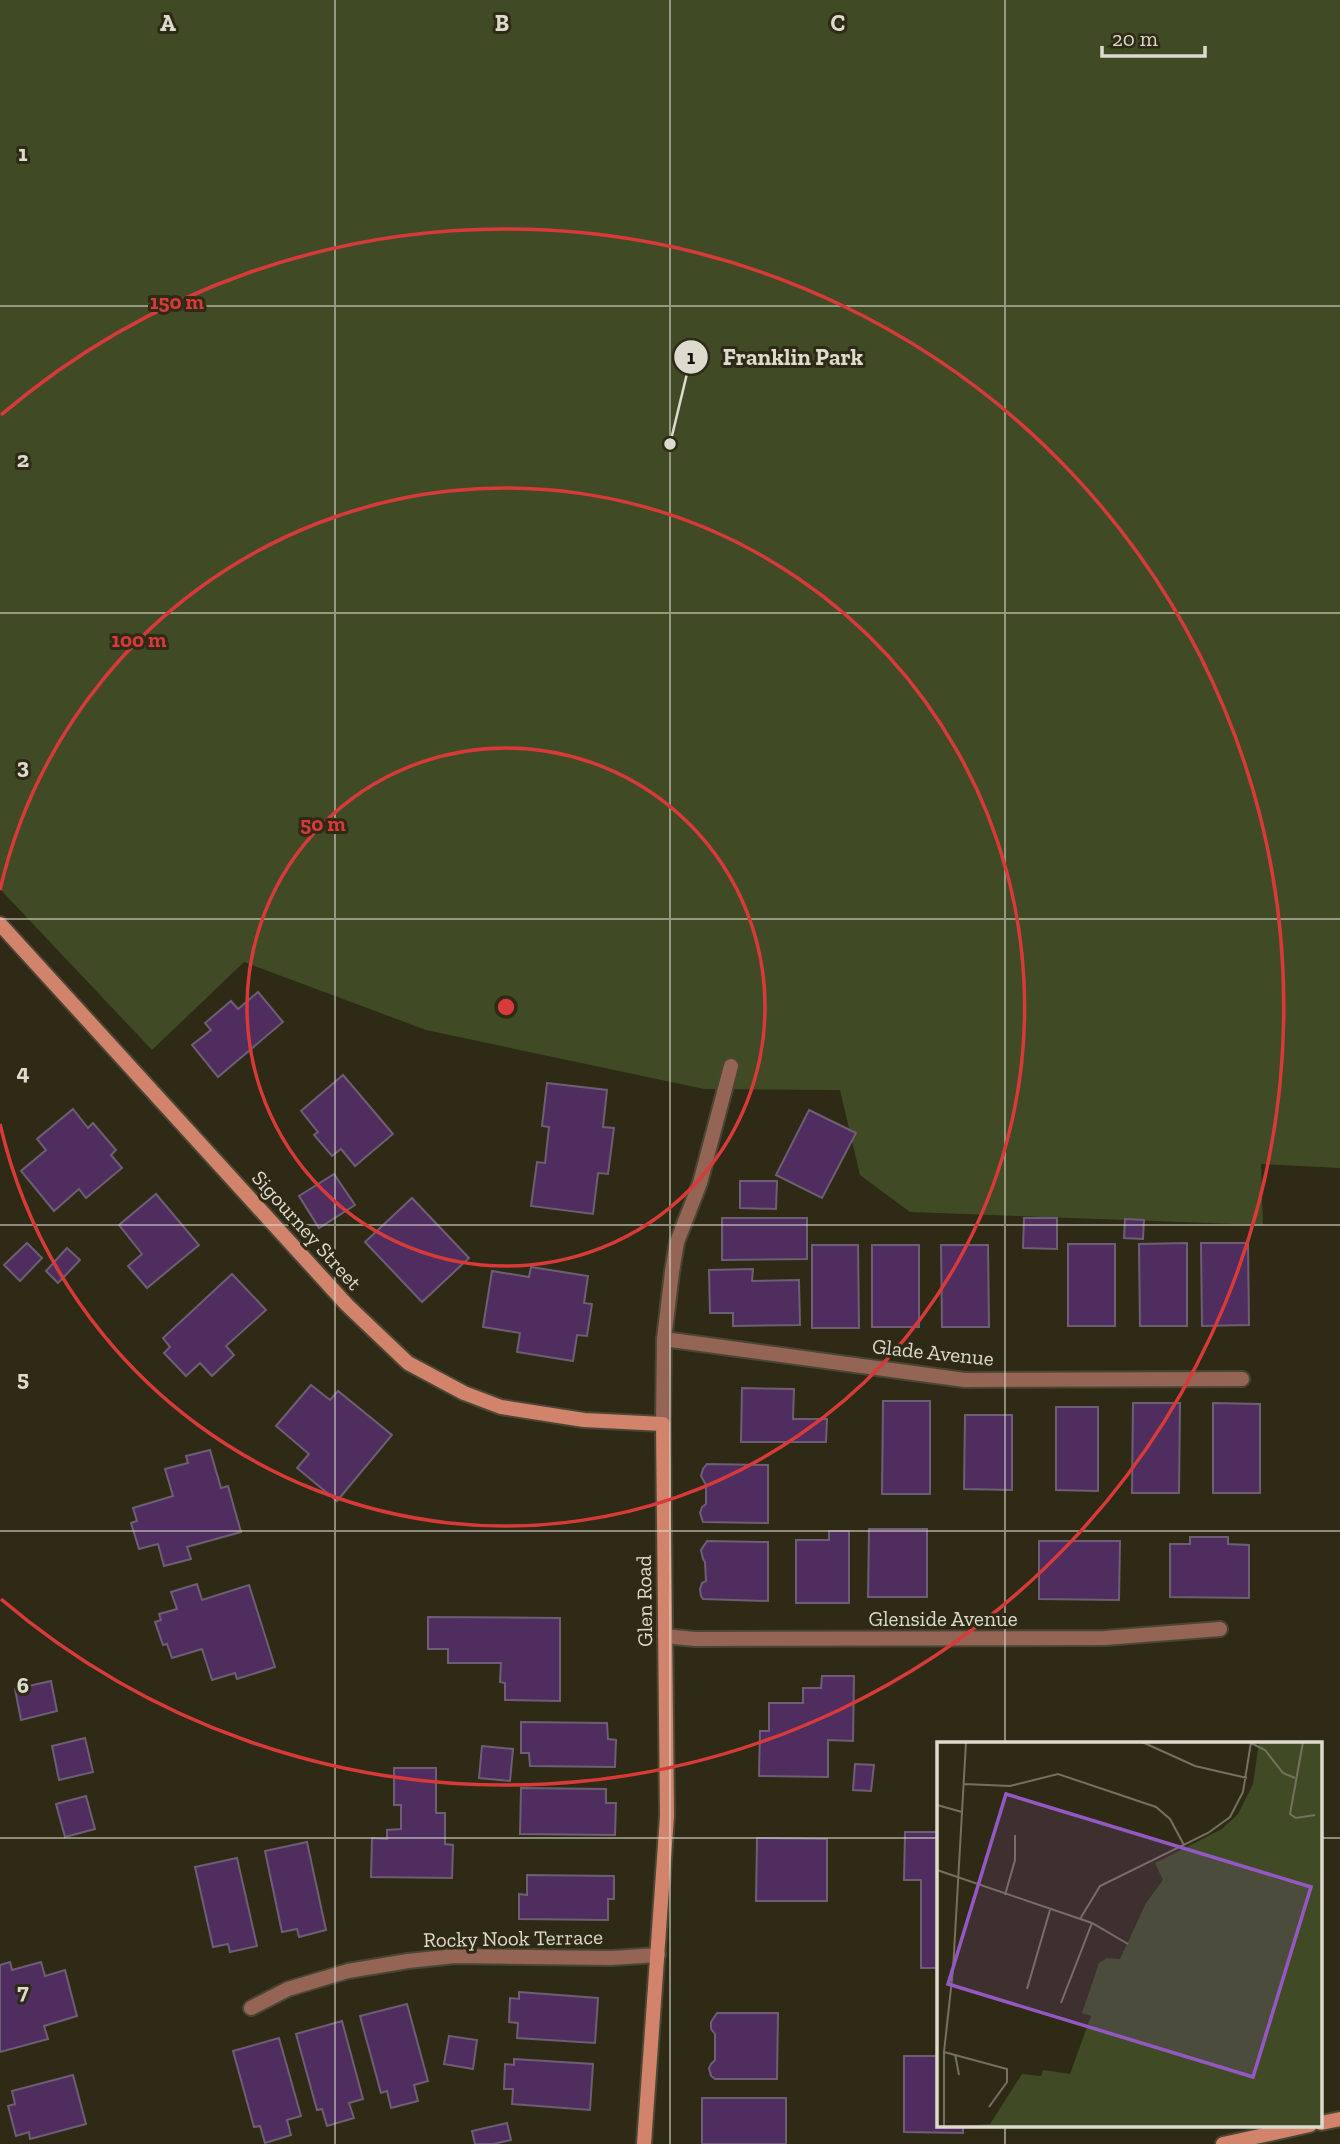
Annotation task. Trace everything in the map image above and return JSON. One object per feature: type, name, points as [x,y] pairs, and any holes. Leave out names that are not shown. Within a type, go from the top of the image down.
[{"type":"street","name":"Sigourney Street","points":[[0,924],[346,1305],[408,1363],[464,1392],[501,1407],[584,1420],[663,1424]]},
{"type":"street","name":"Glen Road","points":[[644,2144],[667,1816],[664,1339],[677,1242],[700,1183],[731,1066]]},
{"type":"street","name":"Glade Avenue","points":[[664,1339],[965,1380],[1242,1379]]},
{"type":"street","name":"Glenside Avenue","points":[[665,1634],[695,1639],[1091,1638],[1220,1629]]},
{"type":"street","name":"Rocky Nook Terrace","points":[[251,2008],[288,1989],[348,1971],[408,1961],[455,1955],[611,1958],[658,1955]]},
{"type":"street","points":[[1322,2123],[1340,2119]]},
{"type":"street","points":[[1223,2144],[1305,2126]]},
{"type":"green space","points":[[0,0],[1340,0],[1340,1168],[1261,1164],[1263,1225],[910,1212],[860,1175],[840,1090],[704,1089],[426,1030],[244,962],[152,1050],[0,889]]},
{"type":"building","points":[[258,992],[283,1022],[218,1077],[192,1045],[211,1030],[205,1023],[231,1001],[238,1009]]},
{"type":"building","points":[[343,1075],[393,1134],[355,1166],[341,1149],[332,1156],[314,1135],[318,1132],[301,1111]]},
{"type":"building","points":[[547,1083],[607,1090],[603,1127],[614,1128],[608,1174],[598,1173],[593,1214],[531,1206],[537,1162],[545,1163],[549,1127],[542,1126]]},
{"type":"building","points":[[73,1109],[88,1128],[93,1123],[116,1150],[111,1155],[122,1168],[86,1198],[79,1189],[54,1211],[21,1171],[46,1150],[37,1139]]},
{"type":"building","points":[[809,1110],[856,1133],[822,1198],[776,1175]]},
{"type":"building","points":[[334,1174],[355,1205],[319,1228],[299,1196]]},
{"type":"building","points":[[740,1181],[777,1181],[776,1209],[740,1208]]},
{"type":"building","points":[[156,1194],[199,1245],[147,1288],[128,1266],[142,1254],[119,1225]]},
{"type":"building","points":[[412,1198],[469,1258],[422,1302],[365,1242]]},
{"type":"building","points":[[722,1218],[807,1218],[807,1259],[722,1260]]},
{"type":"building","points":[[1024,1218],[1057,1218],[1057,1249],[1023,1248]]},
{"type":"building","points":[[1125,1219],[1144,1220],[1143,1239],[1124,1238]]},
{"type":"building","points":[[27,1243],[42,1258],[20,1281],[4,1265]]},
{"type":"building","points":[[1187,1243],[1187,1326],[1140,1326],[1139,1244]]},
{"type":"building","points":[[1201,1243],[1248,1243],[1249,1325],[1202,1326]]},
{"type":"building","points":[[1068,1244],[1115,1244],[1115,1326],[1068,1326]]},
{"type":"building","points":[[812,1245],[858,1245],[859,1328],[812,1328]]},
{"type":"building","points":[[872,1245],[919,1245],[919,1327],[872,1327]]},
{"type":"building","points":[[941,1245],[988,1245],[989,1327],[942,1327]]},
{"type":"building","points":[[67,1248],[80,1260],[58,1283],[46,1271]]},
{"type":"building","points":[[531,1267],[588,1276],[584,1303],[592,1304],[587,1336],[577,1335],[573,1361],[517,1352],[520,1333],[483,1327],[492,1271],[529,1277]]},
{"type":"building","points":[[753,1269],[752,1281],[799,1280],[800,1325],[733,1326],[733,1313],[710,1313],[709,1270]]},
{"type":"building","points":[[232,1274],[266,1310],[226,1346],[234,1355],[212,1376],[200,1363],[186,1376],[164,1353],[170,1347],[163,1338]]},
{"type":"building","points":[[311,1385],[330,1400],[338,1391],[392,1435],[337,1501],[297,1468],[309,1454],[276,1426]]},
{"type":"building","points":[[742,1388],[794,1389],[793,1419],[827,1419],[826,1442],[741,1442]]},
{"type":"building","points":[[883,1401],[930,1401],[930,1494],[882,1494]]},
{"type":"building","points":[[1133,1403],[1180,1403],[1179,1493],[1132,1493]]},
{"type":"building","points":[[1213,1403],[1260,1404],[1260,1493],[1213,1493]]},
{"type":"building","points":[[1056,1407],[1098,1407],[1098,1491],[1056,1490]]},
{"type":"building","points":[[965,1415],[1012,1415],[1012,1490],[964,1489]]},
{"type":"building","points":[[210,1450],[221,1488],[228,1486],[241,1532],[187,1547],[191,1559],[164,1566],[158,1544],[139,1549],[131,1523],[137,1521],[133,1508],[173,1496],[165,1469],[188,1463],[186,1456]]},
{"type":"building","points":[[707,1464],[768,1465],[768,1523],[703,1522],[700,1513],[706,1504],[706,1485],[701,1476]]},
{"type":"building","points":[[869,1529],[927,1529],[927,1597],[868,1597]]},
{"type":"building","points":[[829,1531],[849,1531],[849,1603],[796,1603],[796,1540],[829,1540]]},
{"type":"building","points":[[1190,1537],[1228,1537],[1228,1544],[1249,1545],[1249,1598],[1170,1597],[1170,1544],[1190,1544]]},
{"type":"building","points":[[707,1541],[768,1542],[768,1601],[703,1599],[700,1589],[706,1581],[701,1550]]},
{"type":"building","points":[[1039,1541],[1120,1541],[1119,1600],[1039,1599]]},
{"type":"building","points":[[197,1584],[202,1600],[249,1585],[275,1667],[237,1679],[235,1673],[212,1680],[202,1649],[172,1658],[167,1644],[163,1645],[155,1622],[161,1620],[159,1614],[177,1609],[171,1592]]},
{"type":"building","points":[[428,1617],[560,1618],[560,1701],[505,1700],[505,1683],[500,1682],[501,1663],[448,1663],[448,1649],[428,1649]]},
{"type":"building","points":[[822,1676],[854,1676],[853,1741],[828,1740],[828,1777],[759,1776],[760,1731],[769,1731],[769,1703],[803,1703],[803,1688],[821,1688]]},
{"type":"building","points":[[51,1681],[57,1711],[21,1720],[15,1689]]},
{"type":"building","points":[[521,1722],[607,1723],[608,1739],[616,1740],[615,1767],[530,1766],[529,1753],[521,1753]]},
{"type":"building","points":[[85,1738],[93,1772],[59,1780],[52,1746]]},
{"type":"building","points":[[482,1746],[513,1749],[510,1781],[479,1778]]},
{"type":"building","points":[[855,1764],[874,1765],[871,1791],[853,1790]]},
{"type":"building","points":[[394,1768],[436,1768],[436,1813],[445,1813],[445,1844],[453,1845],[452,1878],[371,1877],[372,1838],[387,1839],[387,1830],[401,1829],[401,1805],[394,1805]]},
{"type":"building","points":[[521,1788],[606,1789],[606,1803],[616,1803],[615,1835],[520,1834]]},
{"type":"building","points":[[86,1796],[95,1829],[65,1837],[56,1804]]},
{"type":"building","points":[[905,1832],[937,1832],[937,1968],[921,1968],[921,1880],[904,1880]]},
{"type":"building","points":[[757,1838],[827,1839],[827,1901],[756,1901]]},
{"type":"building","points":[[307,1842],[326,1930],[299,1937],[297,1929],[282,1932],[265,1851]]},
{"type":"building","points":[[237,1858],[257,1946],[230,1952],[228,1944],[213,1947],[195,1867]]},
{"type":"building","points":[[527,1875],[614,1876],[614,1899],[608,1899],[608,1920],[519,1919],[519,1894],[527,1895]]},
{"type":"building","points":[[10,1962],[12,1970],[41,1962],[45,1976],[65,1970],[77,2016],[44,2026],[48,2039],[0,2052],[0,1965]]},
{"type":"building","points":[[519,1992],[598,1998],[595,2043],[517,2038],[518,2023],[509,2022],[510,1998],[519,1999]]},
{"type":"building","points":[[407,2004],[428,2081],[414,2085],[418,2101],[391,2108],[387,2091],[381,2093],[360,2016]]},
{"type":"building","points":[[717,2013],[778,2013],[777,2079],[715,2079],[711,2076],[709,2068],[715,2060],[715,2034],[711,2029],[711,2022]]},
{"type":"building","points":[[342,2021],[363,2099],[349,2103],[354,2118],[327,2126],[322,2109],[317,2110],[296,2034]]},
{"type":"building","points":[[449,2036],[477,2040],[473,2069],[444,2064]]},
{"type":"building","points":[[279,2038],[301,2116],[287,2120],[291,2135],[265,2143],[260,2126],[254,2127],[233,2051]]},
{"type":"building","points":[[904,2056],[937,2056],[937,2126],[963,2126],[963,2133],[904,2132]]},
{"type":"building","points":[[514,2059],[593,2064],[590,2110],[512,2104],[513,2089],[504,2089],[505,2064],[514,2065]]},
{"type":"building","points":[[73,2075],[86,2124],[30,2139],[29,2132],[16,2136],[8,2106],[15,2104],[12,2091]]},
{"type":"building","points":[[702,2098],[786,2098],[786,2144],[702,2144]]},
{"type":"building","points":[[507,2123],[511,2140],[475,2144],[472,2131]]},
{"type":"place","name":"Franklin Park","points":[[670,444]]}]
